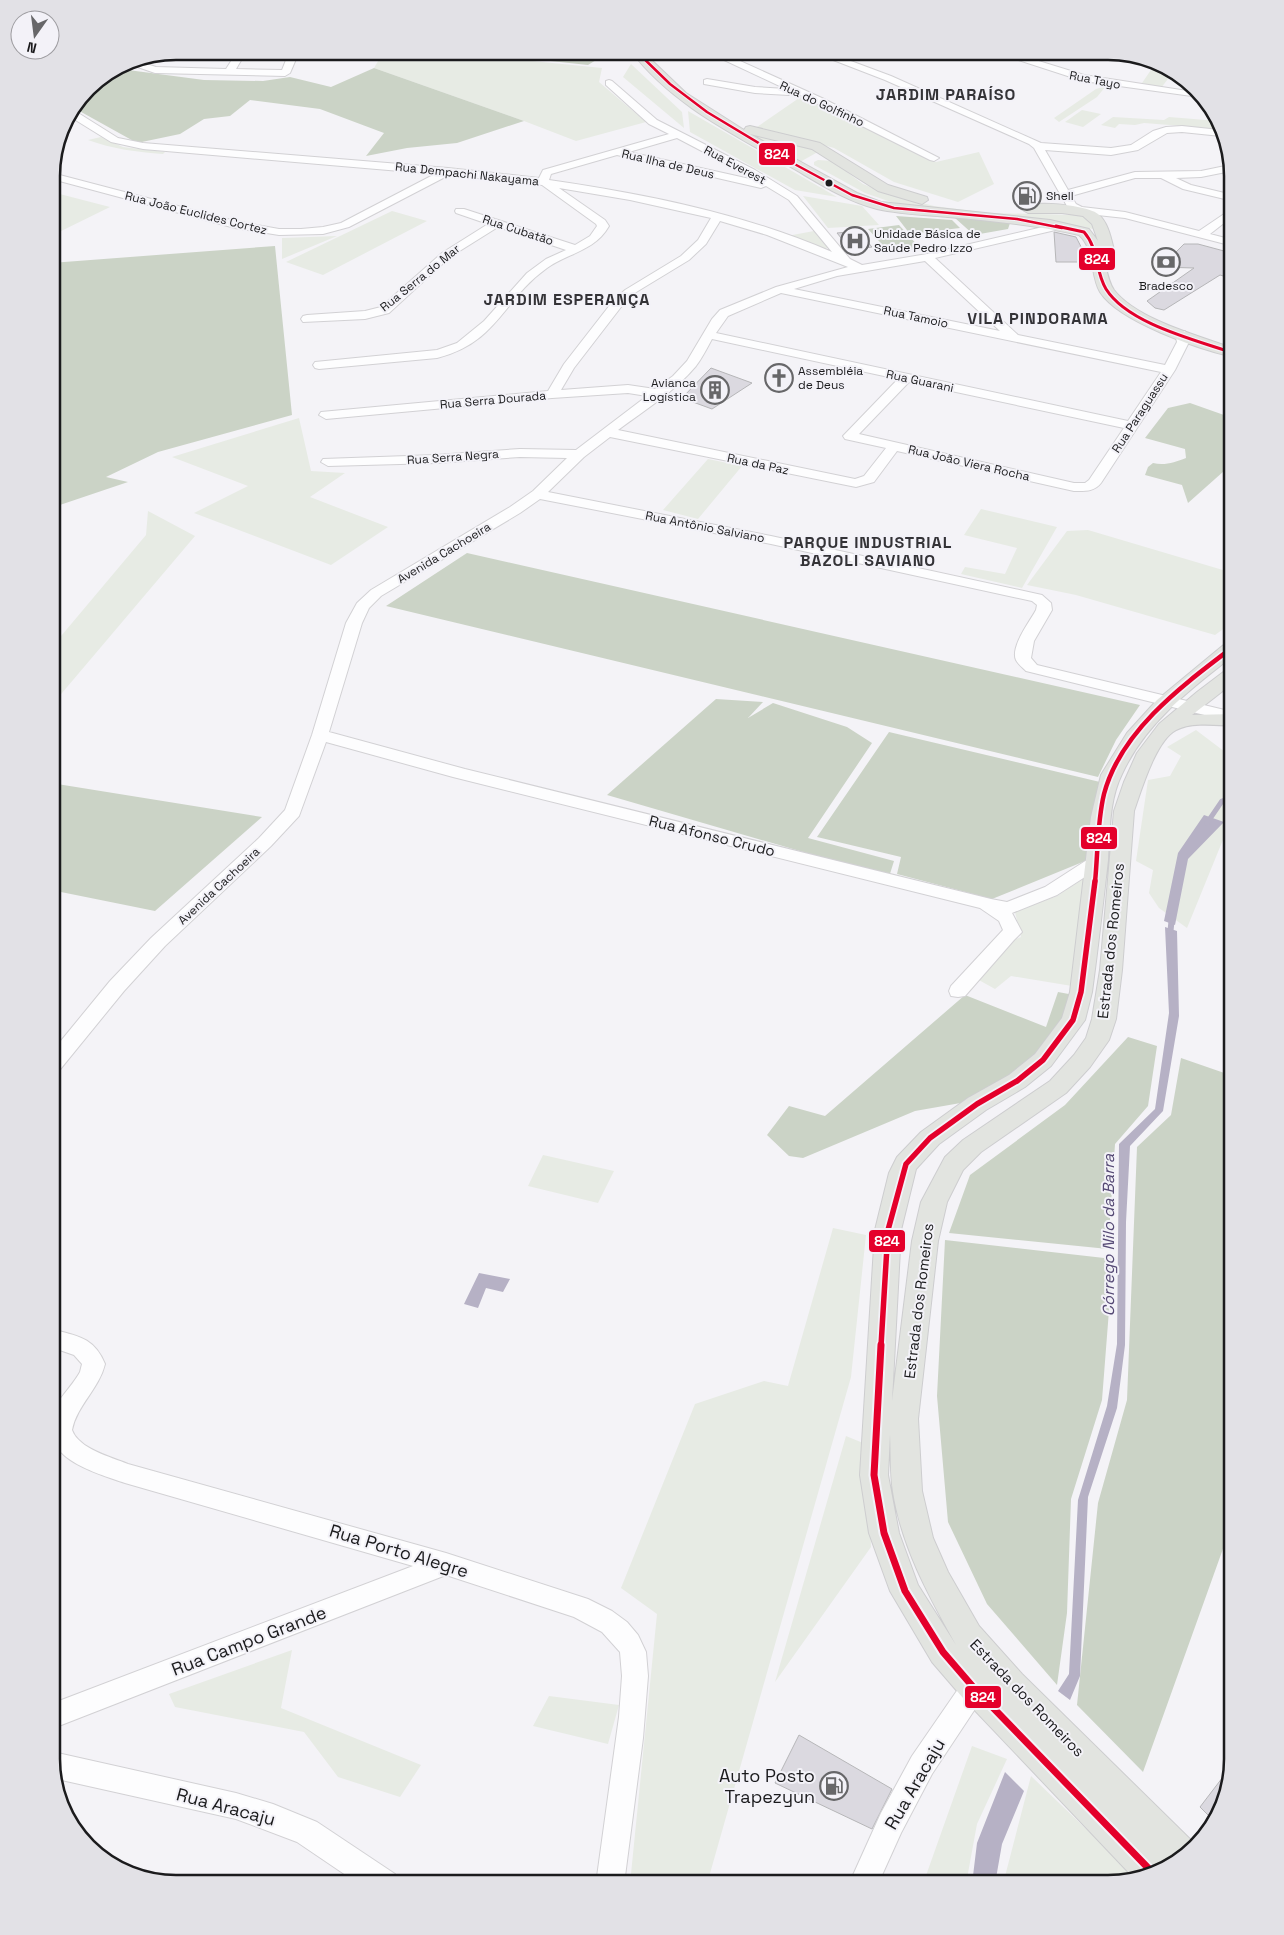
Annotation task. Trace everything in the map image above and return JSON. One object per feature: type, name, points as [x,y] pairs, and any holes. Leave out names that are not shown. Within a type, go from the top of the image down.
[{"type":"main road","points":[[643,60],[678,94],[731,128],[852,196],[878,204],[912,210],[1060,226],[1089,235],[1102,282],[1116,300],[1151,322],[1224,350]]},
{"type":"main road","points":[[655,60],[666,73],[707,108],[735,124],[755,132],[816,146],[883,188],[932,203],[980,209],[1079,210],[1094,217],[1104,235],[1113,277],[1126,296],[1148,311],[1173,323],[1224,342]]},
{"type":"main road","points":[[834,157],[816,157],[805,162],[858,193],[912,210]]},
{"type":"main road","name":"Estrada dos Romeiros","points":[[1148,1868],[974,1688],[942,1652],[905,1591],[884,1533],[874,1475],[888,1230],[906,1164],[930,1138],[977,1104],[1017,1081],[1043,1060],[1073,1020],[1081,992],[1102,807],[1111,775],[1125,749],[1139,730],[1167,701],[1224,654]]},
{"type":"main road","points":[[1202,671],[1199,682],[1198,701],[1224,714]]},
{"type":"main road","name":"Estrada dos Romeiros","points":[[1178,1851],[1011,1684],[968,1636],[936,1580],[918,1538],[907,1491],[904,1419],[926,1234],[934,1202],[954,1164],[972,1146],[1058,1087],[1082,1062],[1097,1040],[1104,1018],[1111,970],[1124,811],[1146,755],[1157,737],[1224,681]]},
{"type":"main road","points":[[1170,726],[1199,719],[1224,717]]},
{"type":"main road","points":[[930,1138],[954,1164]]},
{"type":"street","points":[[169,60],[229,72],[285,73],[292,69],[291,60]]},
{"type":"street","points":[[229,72],[235,60]]},
{"type":"street","name":"Rua do Golfinho","points":[[729,60],[934,158]]},
{"type":"street","points":[[838,60],[900,83],[1022,136],[1038,146],[1077,150],[1120,150],[1142,144],[1162,131],[1215,133]]},
{"type":"street","name":"Rua Tayo","points":[[1023,60],[1108,84],[1190,94]]},
{"type":"street","points":[[142,65],[155,70],[166,61]]},
{"type":"street","points":[[707,82],[755,90],[798,92]]},
{"type":"street","name":"Rua Everest","points":[[609,84],[653,122],[751,172],[793,198],[847,262]]},
{"type":"street","name":"Rua Dempachi Nakayama","points":[[77,117],[115,140],[143,146],[448,171],[543,181],[652,202],[717,217],[770,233],[860,268]]},
{"type":"street","points":[[319,365],[451,351],[475,338],[528,278],[548,262],[587,243],[603,226],[601,222],[543,181],[546,172],[677,135]]},
{"type":"street","points":[[1038,146],[1072,206],[1079,210],[1125,215],[1224,240]]},
{"type":"street","name":"Rua Ilha de Deus","points":[[615,152],[779,189]]},
{"type":"street","points":[[1065,194],[1135,175],[1201,174],[1224,169]]},
{"type":"street","name":"Rua João Euclides Cortez","points":[[60,178],[201,216],[266,231],[286,233],[318,232],[345,224],[448,171]]},
{"type":"street","points":[[1161,174],[1187,187],[1224,196]]},
{"type":"street","name":"Rua Cubatão","points":[[460,211],[576,249]]},
{"type":"street","points":[[552,394],[568,367],[617,304],[629,292],[685,258],[702,242],[717,217]]},
{"type":"street","points":[[1201,234],[1224,217]]},
{"type":"street","points":[[1007,238],[1020,228],[1017,220]]},
{"type":"street","name":"Rua Serra do Mar","points":[[307,319],[365,315],[385,310],[446,255],[497,223]]},
{"type":"street","name":"Avenida Cachoeira","points":[[60,1056],[117,986],[158,942],[282,825],[293,812],[320,734],[354,623],[362,606],[376,593],[515,510],[538,494],[579,454],[660,394],[692,362],[724,313],[780,289],[860,268],[927,257],[1060,226]]},
{"type":"street","points":[[770,233],[796,233],[817,228]]},
{"type":"street","points":[[927,257],[1015,338]]},
{"type":"street","name":"Rua Tamoio","points":[[780,289],[1169,370]]},
{"type":"street","name":"Rua Paraguassu","points":[[1088,487],[1094,484],[1169,370],[1183,342],[1181,334]]},
{"type":"street","name":"Rua Guarani","points":[[709,336],[1132,426]]},
{"type":"street","name":"Rua João Viera Rocha","points":[[906,378],[850,436],[1074,487],[1088,487]]},
{"type":"street","name":"Rua Serra Dourada","points":[[326,415],[552,394],[628,390],[660,394]]},
{"type":"street","name":"Rua da Paz","points":[[607,432],[856,483],[868,479],[894,446]]},
{"type":"street","name":"Rua Serra Negra","points":[[328,462],[436,459],[520,453],[579,454]]},
{"type":"street","name":"Rua Antônio Salviano","points":[[538,494],[771,540],[1037,598],[1044,603],[1044,610],[1023,646],[1022,654],[1024,661],[1032,668],[1167,701]]},
{"type":"street","points":[[1167,701],[1198,701]]},
{"type":"street","name":"Rua Afonso Crudo","points":[[320,734],[468,775],[986,904],[1007,918],[1014,932],[1007,936],[958,991]]},
{"type":"street","points":[[986,904],[1009,908],[1051,891],[1096,862]]},
{"type":"street","name":"Rua Porto Alegre","points":[[60,1341],[77,1347],[92,1356],[93,1366],[89,1378],[62,1419],[60,1430],[64,1441],[78,1452],[125,1472],[446,1564],[593,1613],[618,1629],[633,1652],[633,1701],[611,1875]]},
{"type":"street","name":"Rua Campo Grande","points":[[60,1714],[446,1564]]},
{"type":"street","name":"Rua Aracaju","points":[[868,1875],[891,1823],[922,1765],[974,1688]]},
{"type":"street","name":"Rua Aracaju","points":[[61,1767],[236,1806],[273,1818],[306,1832],[371,1875]]},
{"type":"shaded area","points":[[379,60],[522,60],[602,68],[599,82],[646,122],[576,141],[374,68]]},
{"type":"shaded area","points":[[541,60],[596,60],[588,65]]},
{"type":"shaded area","points":[[631,64],[682,112],[684,128],[623,77]]},
{"type":"shaded area","points":[[374,68],[524,121],[457,143],[407,148],[366,156],[384,133],[320,109],[250,100],[230,116],[204,119],[180,134],[137,143],[80,112],[94,94],[106,84],[129,70],[204,80],[263,81],[290,77],[331,87]]},
{"type":"shaded area","points":[[1152,69],[1169,78],[1161,88],[1142,83]]},
{"type":"shaded area","points":[[1106,86],[1097,97],[1059,122],[1054,118],[1096,89]]},
{"type":"shaded area","points":[[802,96],[936,162],[979,152],[994,184],[958,202],[894,182],[834,148],[757,127]]},
{"type":"shaded area","points":[[1082,110],[1101,114],[1083,127],[1065,122]]},
{"type":"shaded area","points":[[688,111],[837,197],[795,190],[690,132]]},
{"type":"shaded area","points":[[1113,117],[1164,120],[1169,117],[1209,120],[1213,128],[1144,123],[1135,125],[1119,124],[1115,128],[1101,125]]},
{"type":"shaded area","points":[[748,133],[814,148],[824,153],[816,153],[800,162]]},
{"type":"shaded area","points":[[101,137],[123,147],[165,152],[163,154],[125,150],[88,140]]},
{"type":"shaded area","points":[[818,160],[832,161],[863,184],[887,194],[934,206],[988,213],[1078,215],[1087,217],[1099,230],[1064,224],[927,209],[891,202],[865,193],[814,165],[814,162]]},
{"type":"shaded area","points":[[60,194],[110,207],[60,232]]},
{"type":"shaded area","points":[[803,196],[862,206],[879,225],[828,228]]},
{"type":"shaded area","points":[[392,211],[427,221],[323,275],[286,262]]},
{"type":"shaded area","points":[[896,216],[952,220],[960,228],[910,234]]},
{"type":"shaded area","points":[[955,218],[1010,223],[1008,229],[974,235]]},
{"type":"shaded area","points":[[899,225],[921,249],[888,251],[868,229]]},
{"type":"shaded area","points":[[814,231],[828,248],[822,250],[787,236]]},
{"type":"shaded area","points":[[337,236],[282,259],[282,238]]},
{"type":"shaded area","points":[[275,246],[292,415],[158,452],[106,477],[128,482],[60,505],[60,262]]},
{"type":"shaded area","points":[[1190,403],[1224,415],[1224,471],[1188,503],[1182,485],[1145,475],[1148,467],[1153,463],[1166,464],[1186,458],[1185,449],[1145,438],[1168,408]]},
{"type":"shaded area","points":[[299,418],[311,471],[345,473],[310,497],[388,527],[331,565],[194,513],[248,486],[172,457]]},
{"type":"shaded area","points":[[708,459],[742,466],[698,519],[663,510]]},
{"type":"shaded area","points":[[981,509],[1057,527],[1022,588],[961,574],[965,567],[1005,574],[1017,548],[964,535]]},
{"type":"shaded area","points":[[148,511],[195,536],[60,695],[60,637],[146,535]]},
{"type":"shaded area","points":[[1088,530],[1224,570],[1224,628],[1215,635],[1076,595],[1027,585],[1067,531]]},
{"type":"shaded area","points":[[467,553],[1140,705],[1116,740],[1098,777],[386,606]]},
{"type":"shaded area","points":[[716,699],[763,702],[748,718],[773,703],[847,727],[872,743],[808,838],[894,861],[889,877],[607,795]]},
{"type":"shaded area","points":[[1196,730],[1224,751],[1224,837],[1187,928],[1159,908],[1149,893],[1153,870],[1136,861],[1148,780],[1170,776],[1181,756],[1167,747]]},
{"type":"shaded area","points":[[889,732],[1100,782],[1090,859],[992,899],[897,874],[901,857],[817,837]]},
{"type":"shaded area","points":[[60,784],[262,817],[155,911],[60,892]]},
{"type":"shaded area","points":[[1204,815],[1224,822],[1188,859],[1175,925],[1164,921],[1178,853]]},
{"type":"shaded area","points":[[1089,875],[1072,986],[1011,976],[995,989],[977,979],[1013,940],[1021,937],[1015,912],[1057,896]]},
{"type":"shaded area","points":[[1165,927],[1177,931],[1179,1016],[1163,1111],[1130,1146],[1126,1222],[1125,1345],[1117,1408],[1088,1497],[1080,1676],[1070,1700],[1058,1691],[1069,1674],[1078,1500],[1107,1406],[1117,1344],[1119,1144],[1155,1109],[1169,1013]]},
{"type":"shaded area","points":[[1058,992],[1074,995],[1067,1020],[1042,1055],[972,1101],[915,1111],[803,1158],[789,1156],[767,1135],[789,1106],[825,1116],[965,995],[1046,1027]]},
{"type":"shaded area","points":[[1128,1037],[1157,1046],[1148,1106],[1115,1144],[1108,1249],[949,1233],[970,1175],[1065,1105]]},
{"type":"shaded area","points":[[1181,1058],[1224,1073],[1224,1546],[1143,1772],[1077,1705],[1098,1503],[1127,1400],[1137,1147],[1171,1115]]},
{"type":"shaded area","points":[[543,1155],[614,1171],[598,1203],[528,1186]]},
{"type":"shaded area","points":[[833,1228],[866,1235],[851,1377],[710,1875],[631,1875],[657,1614],[621,1588],[695,1404],[764,1381],[788,1386]]},
{"type":"shaded area","points":[[945,1240],[1113,1259],[1102,1400],[1071,1499],[1067,1613],[1057,1685],[987,1604],[948,1522],[937,1396]]},
{"type":"shaded area","points":[[479,1273],[510,1279],[503,1292],[486,1288],[478,1308],[464,1304]]},
{"type":"shaded area","points":[[846,1436],[868,1445],[871,1547],[775,1682]]},
{"type":"shaded area","points":[[292,1650],[281,1708],[421,1765],[400,1797],[338,1777],[304,1732],[175,1707],[169,1694]]},
{"type":"shaded area","points":[[549,1696],[619,1705],[608,1744],[533,1726]]},
{"type":"shaded area","points":[[972,1746],[1007,1759],[977,1824],[968,1875],[926,1875]]},
{"type":"shaded area","points":[[1005,1772],[1024,1791],[1002,1844],[997,1875],[973,1875],[977,1843]]},
{"type":"shaded area","points":[[1031,1776],[1131,1872],[1108,1875],[1005,1875]]},
{"type":"building","name":"Unidade Básica de Saúde Pedro Izzo","points":[[858,231],[872,247],[851,250],[837,233]]},
{"type":"building","points":[[1054,232],[1076,237],[1089,262],[1056,262]]},
{"type":"building","points":[[1184,244],[1198,244],[1224,251],[1224,276],[1220,275],[1164,310],[1155,308],[1147,301],[1194,268],[1161,267]]},
{"type":"building","name":"Avianca Logística","points":[[711,368],[752,383],[712,409],[682,398]]},
{"type":"building","name":"Auto Posto Trapezyun","points":[[799,1735],[892,1789],[872,1829],[775,1783]]},
{"type":"building","points":[[1222,1778],[1215,1803],[1209,1816],[1200,1807]]},
{"type":"waterway","name":"Córrego Nilo da Barra","points":[[1207,823],[1224,800]]},
{"type":"waterway","name":"Córrego Nilo da Barra","points":[[1170,936],[1172,916]]},
{"type":"transit line","name":"824","points":[[645,60],[670,84],[707,112],[813,175],[852,195],[879,205],[894,208],[1017,219],[1084,232],[1093,245],[1106,289],[1115,300],[1145,320],[1224,350]]},
{"type":"transit line","name":"824","points":[[1148,1868],[974,1688],[943,1652],[905,1591],[884,1533],[874,1475],[888,1230],[906,1164],[930,1138],[977,1104],[1017,1081],[1043,1060],[1073,1020],[1081,992],[1102,806],[1111,775],[1121,755],[1148,720],[1180,689],[1224,654]]},
{"type":"place","name":"Shell","points":[[1027,196]]},
{"type":"place","name":"Unidade Básica de Saúde Pedro Izzo","points":[[855,241]]},
{"type":"place","name":"Bradesco","points":[[1166,262]]},
{"type":"place","name":"Assembléia de Deus","points":[[779,378]]},
{"type":"place","name":"Avianca Logística","points":[[715,390]]},
{"type":"place","name":"Auto Posto Trapezyun","points":[[834,1786]]},
{"type":"district","name":"JARDIM PARAÍSO","points":[[946,94]]},
{"type":"district","name":"JARDIM ESPERANÇA","points":[[567,299]]},
{"type":"district","name":"VILA PINDORAMA","points":[[1038,318]]},
{"type":"district","name":"PARQUE INDUSTRIAL BAZOLI SAVIANO","points":[[868,551]]}]
